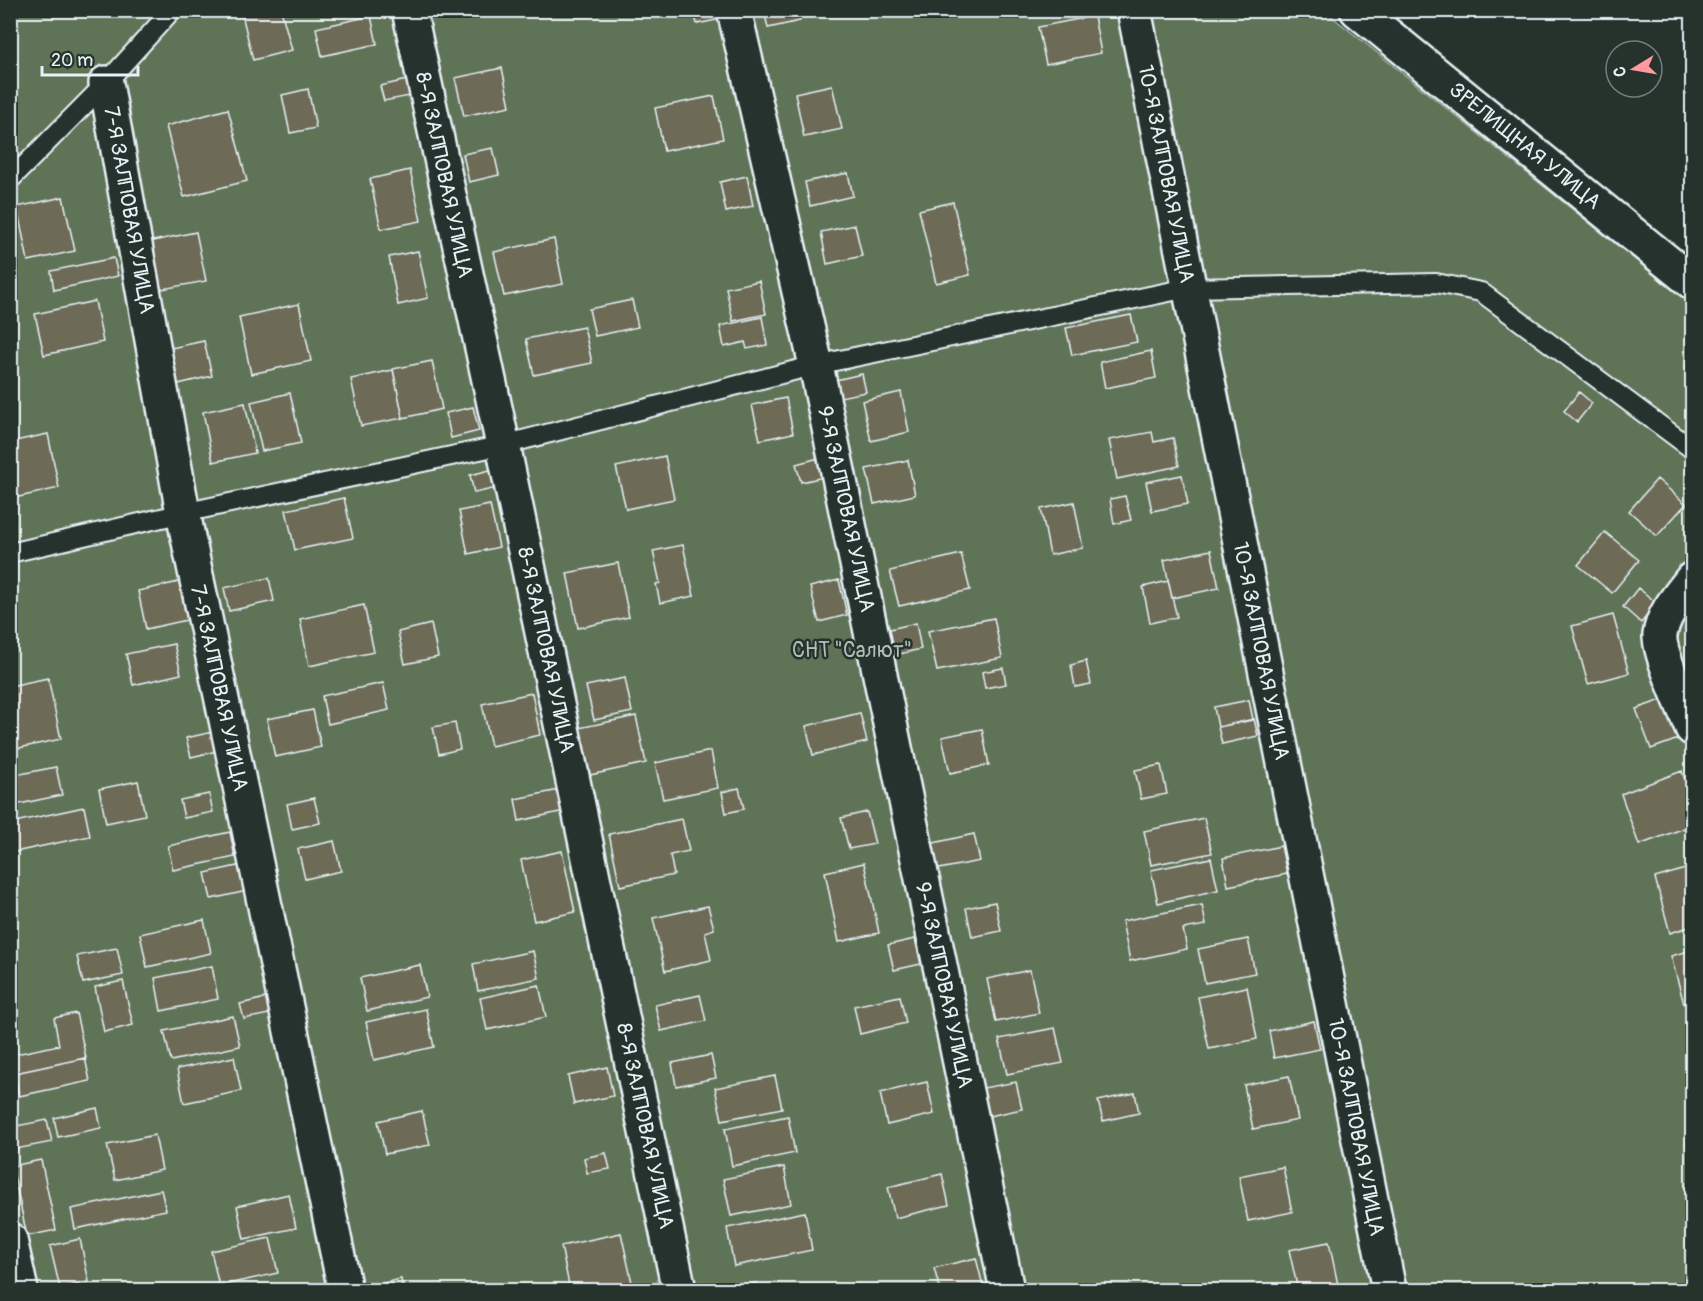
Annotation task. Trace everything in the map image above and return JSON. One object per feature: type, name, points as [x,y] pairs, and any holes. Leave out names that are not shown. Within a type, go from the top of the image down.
[{"type":"street","name":"8-Я ЗАЛПОВАЯ УЛИЦА","points":[[409,10],[679,1290]]},
{"type":"street","name":"9-Я ЗАЛПОВАЯ УЛИЦА","points":[[734,10],[816,365],[1007,1290]]},
{"type":"street","name":"10-Я ЗАЛПОВАЯ УЛИЦА","points":[[1134,10],[1389,1290]]},
{"type":"street","name":"ЗРЕЛИЩНАЯ УЛИЦА","points":[[1358,10],[1692,282]]},
{"type":"street","name":"7-Я ЗАЛПОВАЯ УЛИЦА","points":[[106,83],[183,513],[345,1290]]},
{"type":"street","points":[[1692,579],[1671,607],[1659,637],[1666,663],[1692,728]]},
{"type":"street","points":[[10,1240],[21,1290]]},
{"type":"lane","points":[[10,180],[106,83],[172,10]]},
{"type":"lane","points":[[10,554],[183,513],[502,445],[816,365],[1188,288],[1436,283],[1481,292],[1692,449]]},
{"type":"green space","name":"СНТ \"Салют\"","points":[[10,11],[1325,11],[1692,305],[1692,1290],[11,1290]]},
{"type":"building","points":[[241,10],[281,10],[292,50],[253,60]]},
{"type":"building","points":[[694,10],[719,10],[721,19],[697,24]]},
{"type":"building","points":[[764,10],[798,10],[800,21],[768,28]]},
{"type":"building","points":[[371,16],[377,44],[322,56],[316,28]]},
{"type":"building","points":[[1094,16],[1101,53],[1046,64],[1038,27]]},
{"type":"building","points":[[502,68],[510,106],[464,116],[455,78]]},
{"type":"building","points":[[407,80],[410,96],[384,101],[380,86]]},
{"type":"building","points":[[832,85],[842,129],[804,137],[795,93]]},
{"type":"building","points":[[308,89],[316,128],[290,133],[282,95]]},
{"type":"building","points":[[714,96],[723,139],[664,151],[655,108]]},
{"type":"building","points":[[228,109],[247,181],[184,197],[166,126]]},
{"type":"building","points":[[493,148],[499,175],[469,182],[463,154]]},
{"type":"building","points":[[410,170],[421,221],[381,229],[370,179]]},
{"type":"building","points":[[848,173],[853,196],[810,206],[805,182]]},
{"type":"building","points":[[747,176],[753,206],[726,212],[720,182]]},
{"type":"building","points":[[63,197],[75,251],[28,261],[17,207]]},
{"type":"building","points":[[953,202],[970,275],[936,283],[919,210]]},
{"type":"building","points":[[855,225],[862,256],[827,264],[821,232]]},
{"type":"building","points":[[196,232],[206,281],[157,290],[148,242]]},
{"type":"building","points":[[554,239],[563,284],[504,296],[494,252]]},
{"type":"building","points":[[418,251],[428,298],[398,305],[389,257]]},
{"type":"building","points":[[114,258],[118,276],[54,290],[51,271]]},
{"type":"building","points":[[759,281],[766,314],[733,321],[726,288]]},
{"type":"building","points":[[632,300],[638,327],[595,336],[589,309]]},
{"type":"building","points":[[95,301],[103,342],[44,355],[35,314]]},
{"type":"building","points":[[299,304],[311,361],[251,374],[239,317]]},
{"type":"building","points":[[1131,315],[1137,342],[1072,355],[1066,328]]},
{"type":"building","points":[[762,317],[767,345],[747,349],[745,342],[724,347],[720,326]]},
{"type":"building","points":[[584,327],[592,363],[534,375],[526,339]]},
{"type":"building","points":[[204,341],[212,376],[178,384],[171,348]]},
{"type":"building","points":[[1151,351],[1156,378],[1105,388],[1100,362]]},
{"type":"building","points":[[432,361],[442,409],[403,418],[393,369]]},
{"type":"building","points":[[393,370],[403,418],[361,426],[351,379]]},
{"type":"building","points":[[862,374],[866,392],[835,398],[831,381]]},
{"type":"building","points":[[901,392],[909,432],[871,441],[862,401]]},
{"type":"building","points":[[1579,392],[1592,403],[1577,422],[1564,411]]},
{"type":"building","points":[[290,393],[301,443],[262,451],[251,402]]},
{"type":"building","points":[[786,398],[793,433],[760,440],[752,405]]},
{"type":"building","points":[[245,403],[255,453],[213,462],[203,412]]},
{"type":"building","points":[[473,407],[479,431],[451,438],[446,413]]},
{"type":"building","points":[[1152,432],[1154,442],[1173,438],[1179,466],[1117,479],[1109,440]]},
{"type":"building","points":[[48,434],[59,488],[10,499],[10,442]]},
{"type":"building","points":[[665,456],[674,499],[626,509],[616,467]]},
{"type":"building","points":[[819,458],[824,477],[801,482],[796,464]]},
{"type":"building","points":[[908,460],[915,495],[874,504],[866,469]]},
{"type":"building","points":[[494,469],[497,488],[474,493],[470,475]]},
{"type":"building","points":[[1182,475],[1188,504],[1152,511],[1146,482]]},
{"type":"building","points":[[1657,479],[1686,504],[1657,536],[1629,511]]},
{"type":"building","points":[[1125,496],[1131,520],[1114,524],[1110,499]]},
{"type":"building","points":[[344,498],[353,538],[295,550],[286,510]]},
{"type":"building","points":[[1074,502],[1083,548],[1050,555],[1041,509]]},
{"type":"building","points":[[490,505],[499,547],[468,554],[459,511]]},
{"type":"building","points":[[1605,532],[1639,560],[1612,593],[1578,565]]},
{"type":"building","points":[[683,545],[694,596],[660,603],[656,584],[660,583],[653,551]]},
{"type":"building","points":[[1211,550],[1219,588],[1172,598],[1164,560]]},
{"type":"building","points":[[961,554],[970,590],[899,606],[890,571]]},
{"type":"building","points":[[618,563],[629,617],[578,628],[567,573]]},
{"type":"building","points":[[269,578],[274,601],[229,611],[224,588]]},
{"type":"building","points":[[839,580],[847,615],[819,622],[810,587]]},
{"type":"building","points":[[1168,581],[1177,617],[1150,623],[1143,587]]},
{"type":"building","points":[[179,582],[187,620],[146,629],[138,591]]},
{"type":"building","points":[[1638,588],[1657,603],[1641,623],[1623,607]]},
{"type":"building","points":[[364,605],[374,652],[309,666],[300,619]]},
{"type":"building","points":[[10,612],[18,643],[10,645]]},
{"type":"building","points":[[1613,615],[1629,673],[1588,684],[1572,626]]},
{"type":"building","points":[[994,618],[1002,658],[937,671],[928,631]]},
{"type":"building","points":[[916,623],[921,649],[895,655],[890,629]]},
{"type":"building","points":[[431,624],[438,657],[405,664],[398,632]]},
{"type":"building","points":[[174,644],[181,674],[133,685],[126,654]]},
{"type":"building","points":[[1086,661],[1091,684],[1075,687],[1071,665]]},
{"type":"building","points":[[1003,668],[1006,684],[985,688],[982,672]]},
{"type":"building","points":[[48,678],[61,739],[10,750],[10,686]]},
{"type":"building","points":[[625,678],[632,712],[594,720],[586,686]]},
{"type":"building","points":[[383,683],[389,710],[328,724],[322,696]]},
{"type":"building","points":[[532,693],[540,735],[491,746],[482,704]]},
{"type":"building","points":[[1667,698],[1681,738],[1651,749],[1636,709]]},
{"type":"building","points":[[1249,700],[1253,720],[1218,727],[1214,707]]},
{"type":"building","points":[[313,710],[321,747],[275,757],[267,719]]},
{"type":"building","points":[[860,713],[867,742],[813,755],[806,726]]},
{"type":"building","points":[[636,716],[646,763],[590,775],[579,728]]},
{"type":"building","points":[[1254,719],[1258,736],[1222,744],[1218,727]]},
{"type":"building","points":[[455,723],[460,749],[439,754],[433,727]]},
{"type":"building","points":[[982,729],[989,765],[950,773],[942,737]]},
{"type":"building","points":[[217,731],[221,750],[191,757],[186,738]]},
{"type":"building","points":[[711,751],[718,788],[663,799],[655,763]]},
{"type":"building","points":[[1161,765],[1167,794],[1141,799],[1135,770]]},
{"type":"building","points":[[56,767],[62,795],[10,806],[10,776]]},
{"type":"building","points":[[1682,771],[1692,800],[1692,806],[1684,810],[1690,826],[1639,845],[1621,794]]},
{"type":"building","points":[[138,781],[145,815],[106,823],[99,789]]},
{"type":"building","points":[[739,788],[744,809],[726,813],[722,792]]},
{"type":"building","points":[[564,789],[569,810],[519,821],[515,799]]},
{"type":"building","points":[[209,794],[213,812],[184,818],[180,800]]},
{"type":"building","points":[[314,798],[320,823],[292,829],[287,804]]},
{"type":"building","points":[[84,807],[90,836],[10,853],[10,823]]},
{"type":"building","points":[[867,812],[875,844],[849,849],[841,818]]},
{"type":"building","points":[[1204,818],[1212,853],[1151,865],[1144,831]]},
{"type":"building","points":[[682,819],[689,851],[670,855],[674,875],[620,886],[609,834]]},
{"type":"building","points":[[230,832],[235,857],[173,870],[168,846]]},
{"type":"building","points":[[974,834],[980,861],[934,870],[929,844]]},
{"type":"building","points":[[334,841],[341,871],[305,879],[298,849]]},
{"type":"building","points":[[1281,846],[1287,874],[1228,886],[1223,858]]},
{"type":"building","points":[[562,851],[575,912],[534,921],[521,860]]},
{"type":"building","points":[[1211,858],[1218,890],[1158,903],[1151,870]]},
{"type":"building","points":[[864,863],[879,933],[839,942],[825,872]]},
{"type":"building","points":[[242,865],[247,891],[211,899],[205,873]]},
{"type":"building","points":[[1692,867],[1692,926],[1670,933],[1655,878]]},
{"type":"building","points":[[995,902],[1001,931],[972,937],[966,908]]},
{"type":"building","points":[[1202,905],[1206,925],[1183,929],[1187,949],[1130,961],[1122,921]]},
{"type":"building","points":[[708,906],[714,929],[705,932],[711,960],[665,971],[653,918]]},
{"type":"building","points":[[204,920],[211,953],[147,967],[140,934]]},
{"type":"building","points":[[915,939],[921,964],[894,970],[888,945]]},
{"type":"building","points":[[1248,939],[1255,973],[1205,983],[1198,949]]},
{"type":"building","points":[[117,948],[123,975],[83,983],[77,956]]},
{"type":"building","points":[[1692,950],[1692,1001],[1684,1004],[1671,956]]},
{"type":"building","points":[[533,951],[539,978],[478,991],[473,964]]},
{"type":"building","points":[[420,965],[427,997],[367,1011],[360,978]]},
{"type":"building","points":[[212,966],[218,999],[161,1011],[155,978]]},
{"type":"building","points":[[1030,970],[1039,1013],[996,1022],[987,979]]},
{"type":"building","points":[[123,981],[133,1025],[104,1032],[95,987]]},
{"type":"building","points":[[539,985],[546,1017],[487,1030],[480,998]]},
{"type":"building","points":[[1247,987],[1257,1039],[1209,1049],[1198,997]]},
{"type":"building","points":[[700,995],[706,1021],[661,1031],[655,1005]]},
{"type":"building","points":[[900,996],[906,1023],[860,1034],[854,1006]]},
{"type":"building","points":[[270,997],[274,1013],[244,1019],[240,1004]]},
{"type":"building","points":[[426,1009],[434,1047],[374,1060],[366,1022]]},
{"type":"building","points":[[76,1013],[86,1058],[15,1073],[11,1055],[59,1045],[54,1018]]},
{"type":"building","points":[[233,1016],[240,1046],[171,1061],[164,1031]]},
{"type":"building","points":[[1314,1021],[1320,1049],[1274,1058],[1269,1031]]},
{"type":"building","points":[[1692,1027],[1692,1054],[1686,1029]]},
{"type":"building","points":[[1055,1028],[1063,1063],[1007,1074],[999,1039]]},
{"type":"building","points":[[711,1055],[716,1078],[676,1086],[672,1063]]},
{"type":"building","points":[[234,1057],[241,1091],[184,1103],[177,1069]]},
{"type":"building","points":[[85,1058],[90,1081],[19,1096],[15,1073]]},
{"type":"building","points":[[607,1067],[613,1096],[574,1104],[568,1076]]},
{"type":"building","points":[[775,1076],[782,1108],[722,1120],[715,1088]]},
{"type":"building","points":[[1289,1076],[1298,1120],[1253,1129],[1244,1085]]},
{"type":"building","points":[[927,1082],[934,1114],[887,1125],[880,1093]]},
{"type":"building","points":[[1016,1082],[1022,1109],[989,1116],[983,1088]]},
{"type":"building","points":[[1135,1093],[1139,1113],[1103,1121],[1098,1101]]},
{"type":"building","points":[[97,1108],[101,1128],[58,1137],[54,1118]]},
{"type":"building","points":[[422,1111],[430,1145],[385,1154],[378,1121]]},
{"type":"building","points":[[788,1116],[795,1153],[732,1166],[725,1129]]},
{"type":"building","points":[[47,1120],[52,1142],[16,1149],[11,1127]]},
{"type":"building","points":[[155,1135],[162,1170],[115,1180],[107,1145]]},
{"type":"building","points":[[606,1153],[610,1169],[587,1173],[584,1158]]},
{"type":"building","points":[[41,1160],[56,1230],[27,1236],[12,1166]]},
{"type":"building","points":[[784,1167],[791,1204],[731,1216],[723,1179]]},
{"type":"building","points":[[1283,1167],[1292,1212],[1248,1221],[1239,1176]]},
{"type":"building","points":[[942,1174],[949,1205],[895,1218],[888,1187]]},
{"type":"building","points":[[161,1190],[166,1210],[75,1229],[71,1209]]},
{"type":"building","points":[[289,1194],[296,1228],[244,1239],[237,1206]]},
{"type":"building","points":[[805,1212],[812,1250],[734,1266],[727,1228]]},
{"type":"building","points":[[621,1233],[633,1287],[617,1290],[570,1290],[561,1246]]},
{"type":"building","points":[[270,1238],[278,1273],[219,1286],[211,1251]]},
{"type":"building","points":[[80,1239],[89,1282],[60,1288],[50,1246]]},
{"type":"building","points":[[1329,1242],[1338,1285],[1298,1290],[1289,1250]]},
{"type":"building","points":[[976,1258],[984,1290],[940,1290],[934,1268]]},
{"type":"building","points":[[401,1279],[403,1290],[376,1290],[375,1285]]},
{"type":"building","points":[[756,1283],[757,1290],[731,1290],[731,1288]]}]
